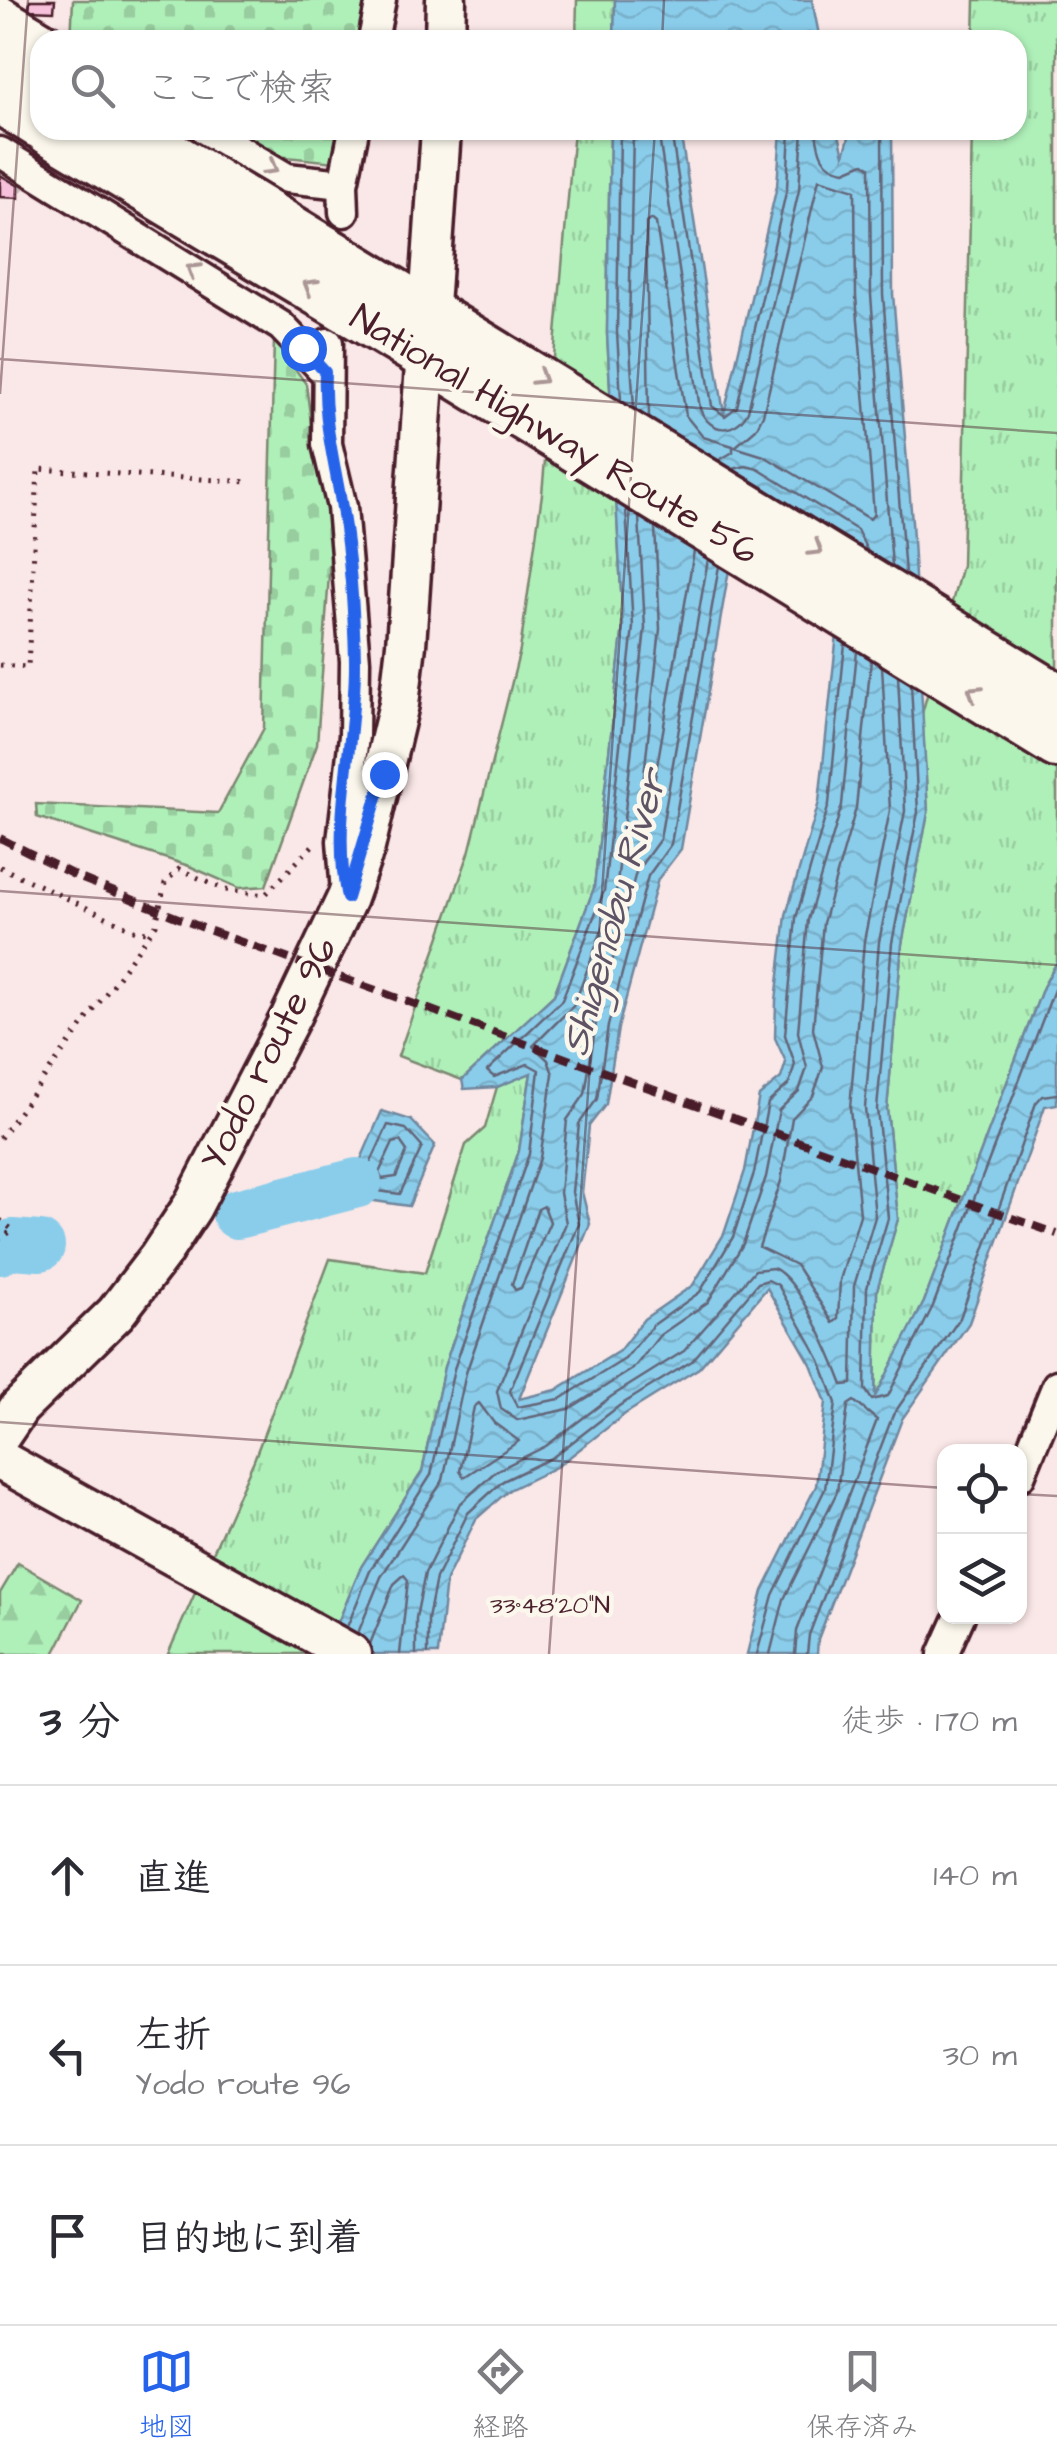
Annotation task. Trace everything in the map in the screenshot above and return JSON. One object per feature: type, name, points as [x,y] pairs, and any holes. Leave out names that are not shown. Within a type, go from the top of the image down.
[{"type":"highway","points":[[0,51],[30,70]]},
{"type":"highway","points":[[0,98],[30,118]]},
{"type":"highway","name":"National Highway Route 56","points":[[68,140],[442,341],[1057,698]]},
{"type":"highway","name":"National Highway Route 56","points":[[143,140],[442,341],[1057,743]]},
{"type":"street","points":[[375,30],[381,0]]},
{"type":"street","points":[[446,0],[446,30]]},
{"type":"street","points":[[0,10],[33,30]]},
{"type":"street","points":[[223,140],[287,178],[344,198],[353,140]]},
{"type":"street","name":"Yodo route 96","points":[[0,1436],[19,1408],[72,1362],[116,1313],[184,1220],[347,898],[365,847],[400,704],[442,341],[441,140]]},
{"type":"street","points":[[0,152],[327,358],[327,444],[342,508],[355,661],[354,736],[344,810],[342,871],[347,898]]},
{"type":"street","points":[[1027,1459],[1057,1385]]},
{"type":"street","points":[[0,1460],[352,1654]]},
{"type":"street","points":[[943,1654],[956,1624]]},
{"type":"street","points":[[965,1654],[971,1624]]},
{"type":"path","points":[[0,665],[28,667],[38,469],[250,482]]},
{"type":"path","points":[[0,1138],[150,932],[165,883],[179,869],[224,890],[266,895],[344,810]]},
{"type":"path","points":[[0,867],[136,931],[150,932]]},
{"type":"path","points":[[0,1220],[13,1230],[0,1239]]},
{"type":"green space","points":[[73,0],[368,0],[362,30],[72,30]]},
{"type":"green space","points":[[577,0],[615,0],[614,30],[576,30]]},
{"type":"green space","points":[[975,0],[1057,0],[1057,962],[1043,987],[924,1302],[875,1400],[877,1290],[898,1219],[887,1109],[902,944],[928,813],[922,714],[962,565],[972,140],[1027,140],[1027,30],[974,30]]},
{"type":"green space","points":[[240,140],[339,140],[335,162],[266,155]]},
{"type":"green space","points":[[573,140],[610,140],[607,333],[623,626],[594,888],[554,995],[462,1080],[398,1056],[469,853],[520,650],[542,494]]},
{"type":"green space","points":[[274,339],[306,384],[319,483],[333,518],[317,744],[266,886],[239,888],[189,866],[37,817],[36,804],[218,813],[264,728]]},
{"type":"green space","points":[[531,1072],[519,1151],[444,1367],[422,1472],[361,1567],[325,1654],[168,1654],[254,1460],[330,1259],[425,1273],[466,1145],[485,1128],[497,1087]]},
{"type":"green space","points":[[18,1563],[82,1600],[54,1654],[0,1654],[0,1593]]},
{"type":"water","points":[[615,0],[812,0],[818,30],[614,30]]},
{"type":"water","name":"Shigenobu River","points":[[610,140],[682,140],[724,414],[777,186],[780,140],[840,140],[844,155],[848,140],[892,140],[893,294],[912,522],[928,813],[902,944],[887,1109],[898,1219],[877,1290],[875,1397],[924,1302],[1043,987],[1057,962],[1057,1104],[1045,1106],[969,1323],[902,1419],[818,1639],[817,1654],[747,1654],[763,1591],[816,1486],[826,1402],[811,1364],[767,1288],[699,1368],[625,1414],[558,1466],[509,1490],[476,1519],[446,1580],[438,1654],[325,1654],[361,1567],[422,1472],[444,1367],[519,1151],[531,1073],[497,1087],[464,1089],[462,1080],[554,995],[594,888],[623,626],[607,333]],"holes":[[[743,488],[846,550],[819,802],[786,915],[775,1038],[786,1062],[781,1078],[759,1096],[745,1171],[724,1234],[693,1285],[644,1319],[619,1351],[556,1390],[519,1399],[590,1224],[582,1192],[589,1126],[606,1104],[618,1028],[658,879],[681,849]]]},
{"type":"water","points":[[382,1111],[411,1120],[435,1145],[409,1206],[368,1200],[360,1194],[355,1173]]},
{"type":"building","points":[[30,0],[55,0],[54,11],[29,10]]},
{"type":"building","points":[[0,175],[19,186],[19,198],[0,197]]},
{"type":"waterway","points":[[237,1214],[357,1183]]},
{"type":"waterway","points":[[0,1250],[12,1244],[40,1246]]},
{"type":"railway","points":[[0,838],[80,878],[208,930],[1057,1234]]},
{"type":"route","points":[[303,348],[325,372],[327,444],[342,508],[352,619],[354,736],[342,841],[347,898],[384,774]]}]
